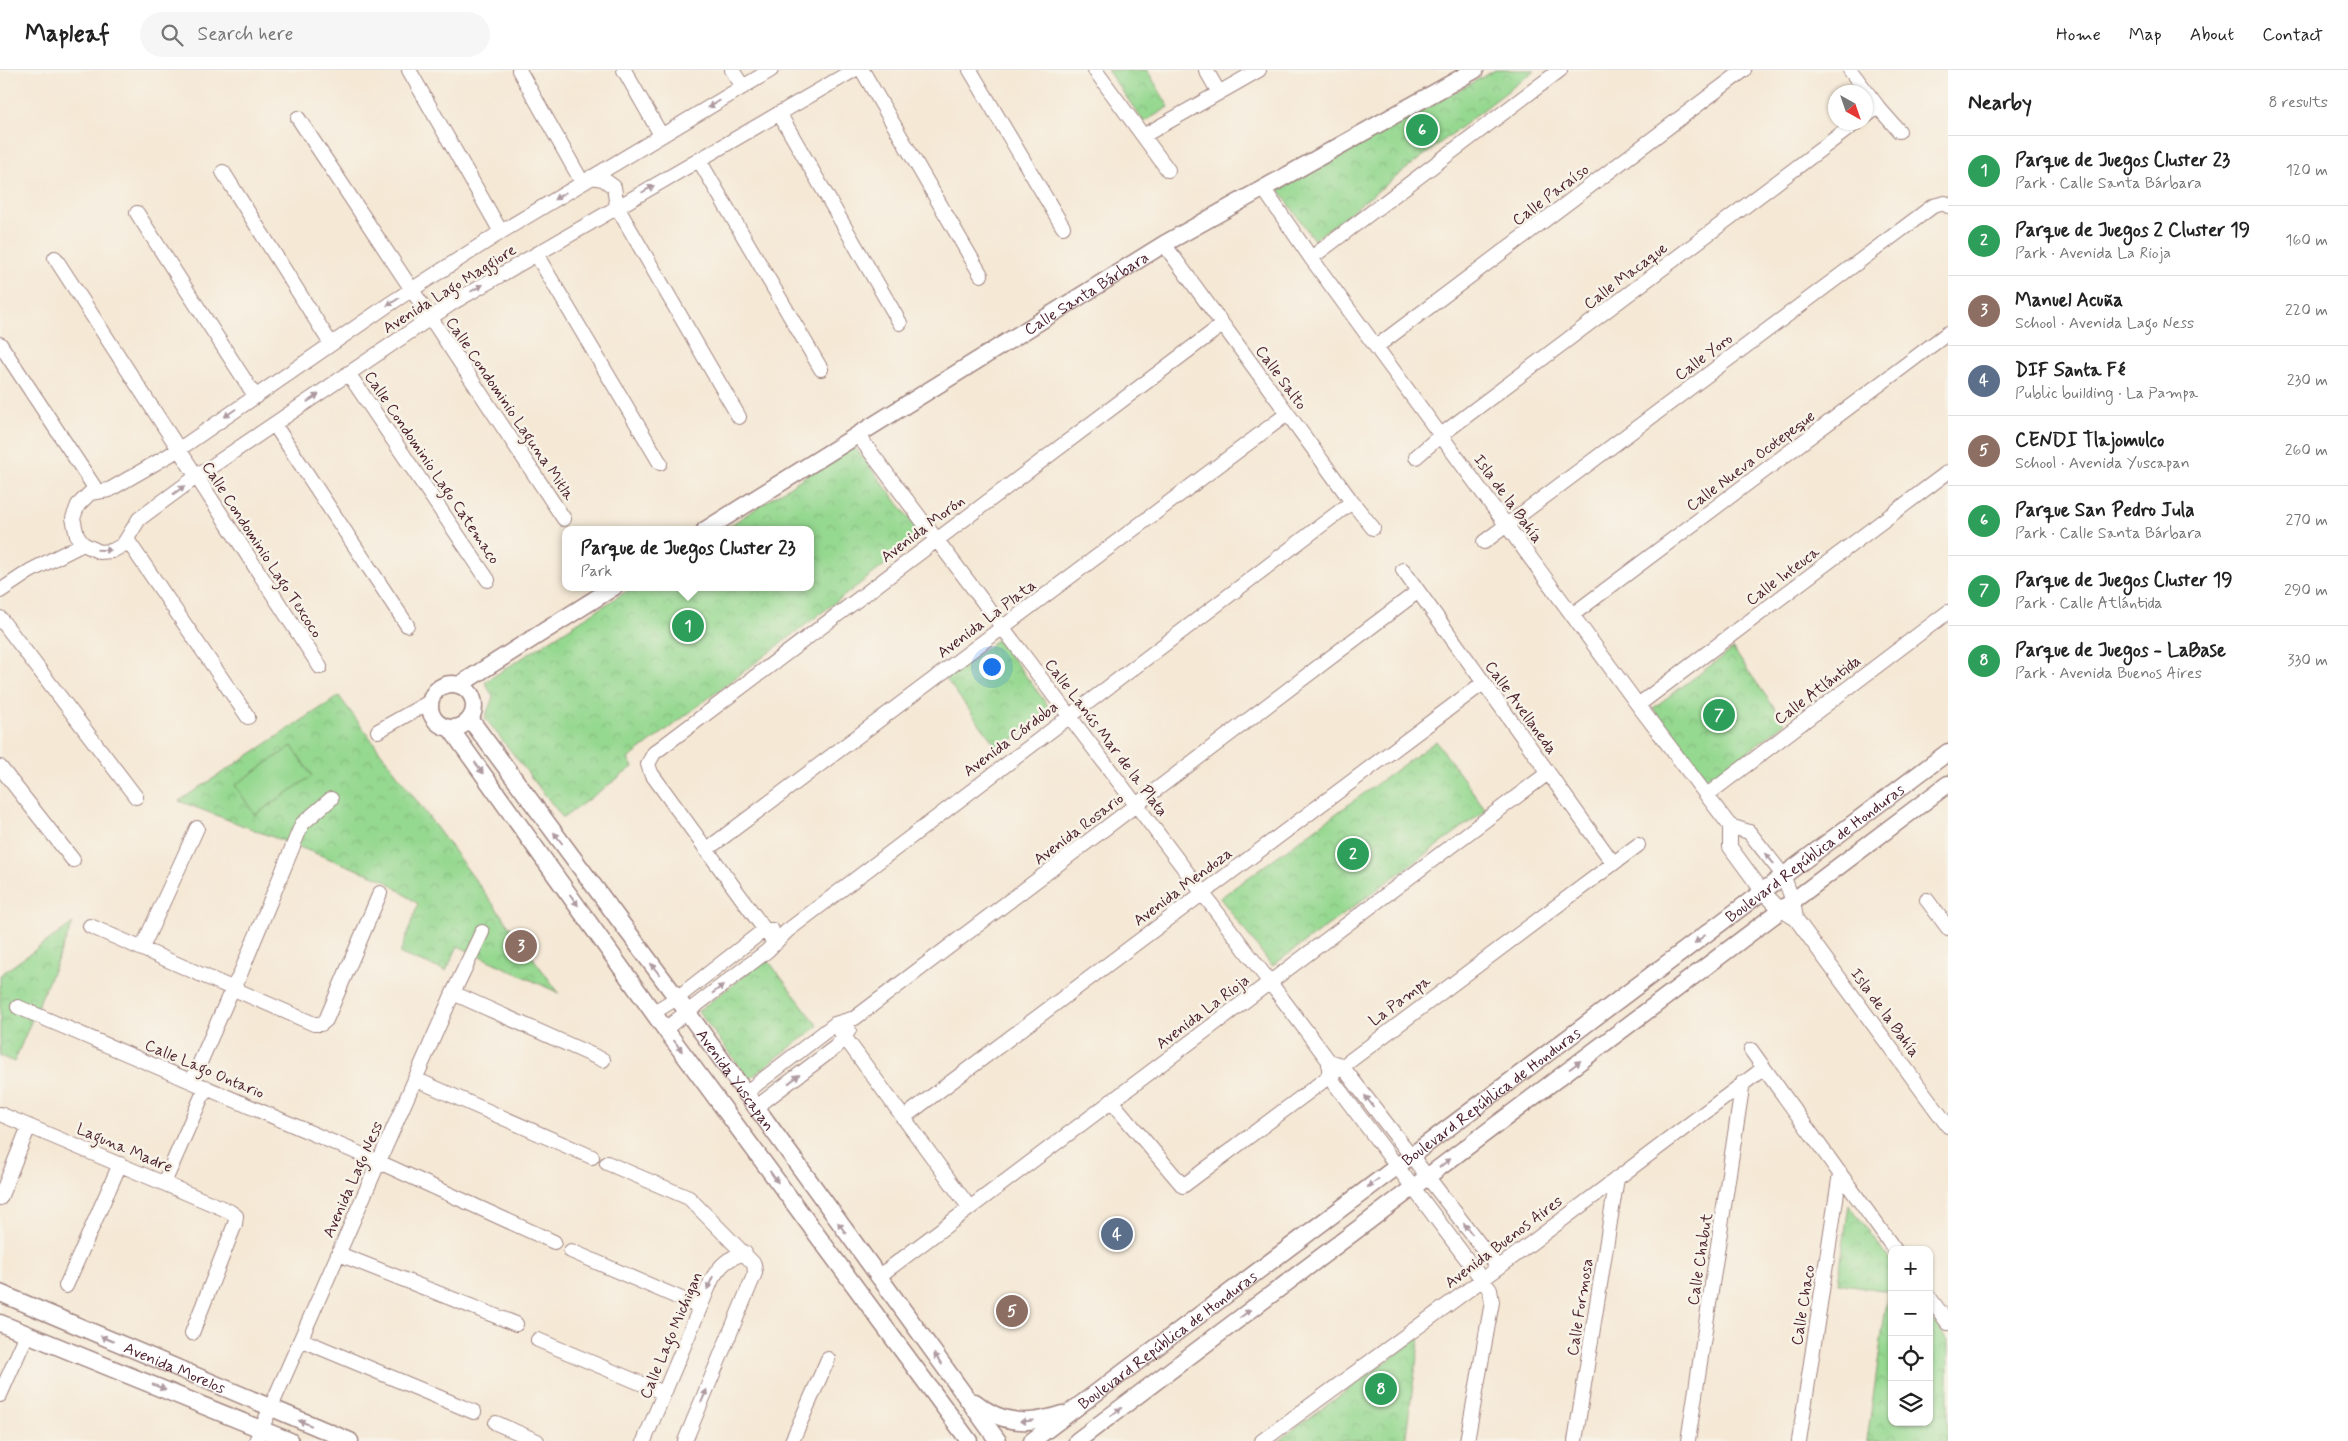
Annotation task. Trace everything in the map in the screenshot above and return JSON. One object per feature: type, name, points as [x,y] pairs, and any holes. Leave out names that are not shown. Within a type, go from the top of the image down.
[{"type":"street","points":[[410,70],[501,232]]},
{"type":"street","points":[[519,70],[586,179],[603,178],[614,187],[617,207],[739,417]]},
{"type":"street","points":[[624,70],[661,135]]},
{"type":"street","points":[[732,70],[743,86]]},
{"type":"street","name":"Avenida Lago Maggiore","points":[[83,544],[76,536],[73,518],[78,505],[90,493],[109,490],[178,450],[331,344],[501,232],[586,179],[771,70]]},
{"type":"street","name":"Avenida Lago Maggiore","points":[[128,540],[140,518],[196,477],[430,318],[536,254],[854,70]]},
{"type":"street","points":[[862,70],[981,275]]},
{"type":"street","points":[[970,70],[1062,227]]},
{"type":"street","points":[[1096,70],[1168,170]]},
{"type":"street","points":[[1206,70],[1219,93]]},
{"type":"street","points":[[1143,136],[1259,70]]},
{"type":"street","name":"Calle Santa Bárbara","points":[[711,526],[1164,244],[1475,70]]},
{"type":"street","points":[[1311,258],[1560,70]]},
{"type":"street","name":"Calle Paraíso","points":[[1376,347],[1744,70]]},
{"type":"street","points":[[1850,70],[1898,131]]},
{"type":"street","points":[[1873,111],[1878,107]]},
{"type":"street","points":[[779,114],[900,323]]},
{"type":"street","name":"Calle Condominio Laguna Mitla","points":[[298,118],[564,519]]},
{"type":"street","name":"Calle Macaque","points":[[1416,457],[1441,435],[1847,130]]},
{"type":"street","points":[[699,160],[821,369]]},
{"type":"street","points":[[223,172],[331,344]]},
{"type":"street","name":"Isla de la Bahía","points":[[1263,188],[1311,258],[1506,525],[1638,705],[1730,826],[1730,846],[1764,892],[1787,905],[1948,1126]]},
{"type":"street","name":"Calle Yoro","points":[[1484,542],[1933,206],[1946,205]]},
{"type":"street","points":[[137,212],[255,396]]},
{"type":"street","name":"Calle Salto","points":[[1164,244],[1287,414],[1373,528]]},
{"type":"street","points":[[536,254],[660,463]]},
{"type":"street","name":"Calle Condominio Lago Texcoco","points":[[54,258],[320,667]]},
{"type":"street","name":"Avenida Morón","points":[[706,850],[651,773],[648,764],[654,753],[1222,325]]},
{"type":"street","name":"Calle Nueva Ocotepeque","points":[[1572,615],[1948,333]]},
{"type":"street","points":[[0,344],[97,491]]},
{"type":"street","name":"Calle Condominio Lago Catemaco","points":[[348,373],[488,580]]},
{"type":"street","name":"Avenida La Plata","points":[[706,850],[1287,414]]},
{"type":"street","points":[[274,424],[406,625]]},
{"type":"street","name":"Calle Lanús Mar de la Plata","points":[[857,434],[1333,1067],[1397,1166],[1490,1290],[1492,1302],[1466,1441]]},
{"type":"street","name":"Calle Inteuca","points":[[1638,705],[1948,472]]},
{"type":"street","name":"Avenida Córdoba","points":[[665,1029],[774,944],[787,931],[1352,502]]},
{"type":"street","points":[[0,591],[30,571],[83,544],[100,552],[112,551],[128,540],[248,717]]},
{"type":"street","name":"Calle Avellaneda","points":[[1402,570],[1614,863]]},
{"type":"street","points":[[459,685],[608,591]]},
{"type":"street","name":"Avenida Rosario","points":[[744,1094],[835,1024],[855,1018],[1417,592]]},
{"type":"street","name":"Calle Atlántida","points":[[1707,795],[1948,612]]},
{"type":"street","points":[[0,618],[136,797]]},
{"type":"street","name":"Avenida Mendoza","points":[[903,1118],[1482,683]]},
{"type":"street","points":[[444,685],[459,685],[465,688],[474,699],[474,713],[470,719],[458,728],[450,728],[437,722],[433,716],[431,701],[433,695],[444,685]]},
{"type":"street","points":[[378,731],[431,701]]},
{"type":"street","name":"Avenida Yuscapan","points":[[470,719],[687,1013],[744,1094],[998,1441]]},
{"type":"street","name":"Avenida Yuscapan","points":[[450,728],[665,1029],[969,1441]]},
{"type":"street","name":"Boulevard República de Honduras","points":[[1032,1441],[1948,752]]},
{"type":"street","points":[[0,767],[73,860]]},
{"type":"street","name":"Avenida La Rioja","points":[[878,1277],[1548,773]]},
{"type":"street","name":"Boulevard República de Honduras","points":[[1077,1441],[1948,784]]},
{"type":"street","points":[[192,1081],[232,987],[239,977],[302,824],[330,800]]},
{"type":"street","points":[[1730,826],[1750,832],[1783,875],[1787,905]]},
{"type":"street","points":[[142,948],[197,828]]},
{"type":"street","name":"La Pampa","points":[[1111,1101],[1183,1186],[1333,1067],[1638,845]]},
{"type":"street","points":[[706,850],[774,944]]},
{"type":"street","points":[[90,926],[314,1024],[321,1024],[326,1020],[380,893]]},
{"type":"street","points":[[1927,900],[1947,926]]},
{"type":"street","points":[[654,1012],[676,998],[764,930],[787,931]]},
{"type":"street","name":"Avenida Lago Ness","points":[[259,1435],[453,992],[482,932]]},
{"type":"street","points":[[453,992],[603,1060]]},
{"type":"street","name":"Calle Lago Ontario","points":[[18,1007],[379,1162],[554,1242]]},
{"type":"street","name":"Avenida Rosario","points":[[755,1108],[845,1038],[855,1018]]},
{"type":"street","points":[[835,1024],[969,1207]]},
{"type":"street","points":[[1751,1050],[1892,1246]]},
{"type":"street","name":"Calle Lanús Mar de la Plata","points":[[1333,1067],[1410,1156],[1498,1268]]},
{"type":"street","name":"Avenida Buenos Aires","points":[[1262,1441],[1498,1268],[1764,1068]]},
{"type":"street","points":[[415,1078],[592,1157]]},
{"type":"street","name":"Calle Chabut","points":[[1688,1441],[1744,1082]]},
{"type":"street","points":[[164,1183],[206,1087]]},
{"type":"street","name":"Laguna Madre","points":[[0,1114],[229,1211],[236,1216],[235,1224],[192,1333]]},
{"type":"street","points":[[0,1198],[29,1126]]},
{"type":"street","points":[[607,1163],[689,1198],[754,1264],[755,1274],[685,1441]]},
{"type":"street","points":[[66,1286],[120,1164]]},
{"type":"street","name":"Calle Chaco","points":[[1799,1441],[1840,1174]]},
{"type":"street","name":"Calle Formosa","points":[[1575,1441],[1617,1178]]},
{"type":"street","points":[[572,1252],[700,1306]]},
{"type":"street","name":"Calle Lago Michigan","points":[[644,1441],[700,1306],[721,1264],[731,1257],[745,1253]]},
{"type":"street","points":[[338,1254],[516,1324]]},
{"type":"street","name":"Avenida Morelos","points":[[0,1293],[270,1409],[350,1441]]},
{"type":"street","points":[[1933,1302],[1948,1322]]},
{"type":"street","name":"Avenida Morelos","points":[[0,1323],[259,1435],[290,1441]]},
{"type":"street","points":[[0,1395],[27,1334]]},
{"type":"street","points":[[302,1340],[474,1412]]},
{"type":"street","points":[[538,1340],[664,1393]]},
{"type":"street","points":[[792,1441],[828,1360]]},
{"type":"street","points":[[960,1390],[985,1411],[1004,1419],[1018,1422],[1045,1419],[1074,1410]]},
{"type":"street","points":[[496,1423],[537,1441]]},
{"type":"green space","points":[[1107,70],[1147,70],[1169,107],[1144,122]]},
{"type":"green space","points":[[1495,70],[1535,70],[1314,240],[1279,190]]},
{"type":"green space","points":[[853,445],[923,536],[628,759],[633,767],[563,818],[485,718],[493,697],[485,682],[627,591],[814,591],[814,526],[729,526]]},
{"type":"green space","points":[[998,639],[1052,711],[999,750],[946,679]]},
{"type":"green space","points":[[1733,649],[1785,723],[1708,783],[1653,708]]},
{"type":"green space","points":[[339,696],[559,993],[458,946],[446,971],[400,954],[418,904],[385,880],[179,801]]},
{"type":"green space","points":[[1436,741],[1486,810],[1272,966],[1220,898]]},
{"type":"green space","points":[[292,746],[312,776],[255,815],[235,785]]},
{"type":"green space","points":[[73,923],[14,1062],[0,1056],[0,975]]},
{"type":"green space","points":[[767,959],[818,1026],[749,1079],[698,1011]]},
{"type":"green space","points":[[1849,1204],[1888,1258],[1888,1291],[1838,1283]]},
{"type":"green space","points":[[1888,1291],[1888,1426],[1933,1426],[1933,1320],[1948,1341],[1948,1441],[1867,1441]]},
{"type":"green space","points":[[1420,1337],[1405,1441],[1278,1441]]},
{"type":"place","name":"Parque San Pedro Jula","points":[[1422,130]]},
{"type":"place","name":"Parque de Juegos Cluster 23","points":[[688,626]]},
{"type":"place","name":"Parque de Juegos Cluster 19","points":[[1719,715]]},
{"type":"place","name":"Parque de Juegos 2 Cluster 19","points":[[1353,854]]},
{"type":"place","name":"Manuel Acuña","points":[[521,946]]},
{"type":"place","name":"DIF Santa Fé","points":[[1117,1234]]},
{"type":"place","name":"CENDI Tlajomulco","points":[[1012,1311]]},
{"type":"place","name":"Parque de Juegos - LaBase","points":[[1381,1389]]}]
